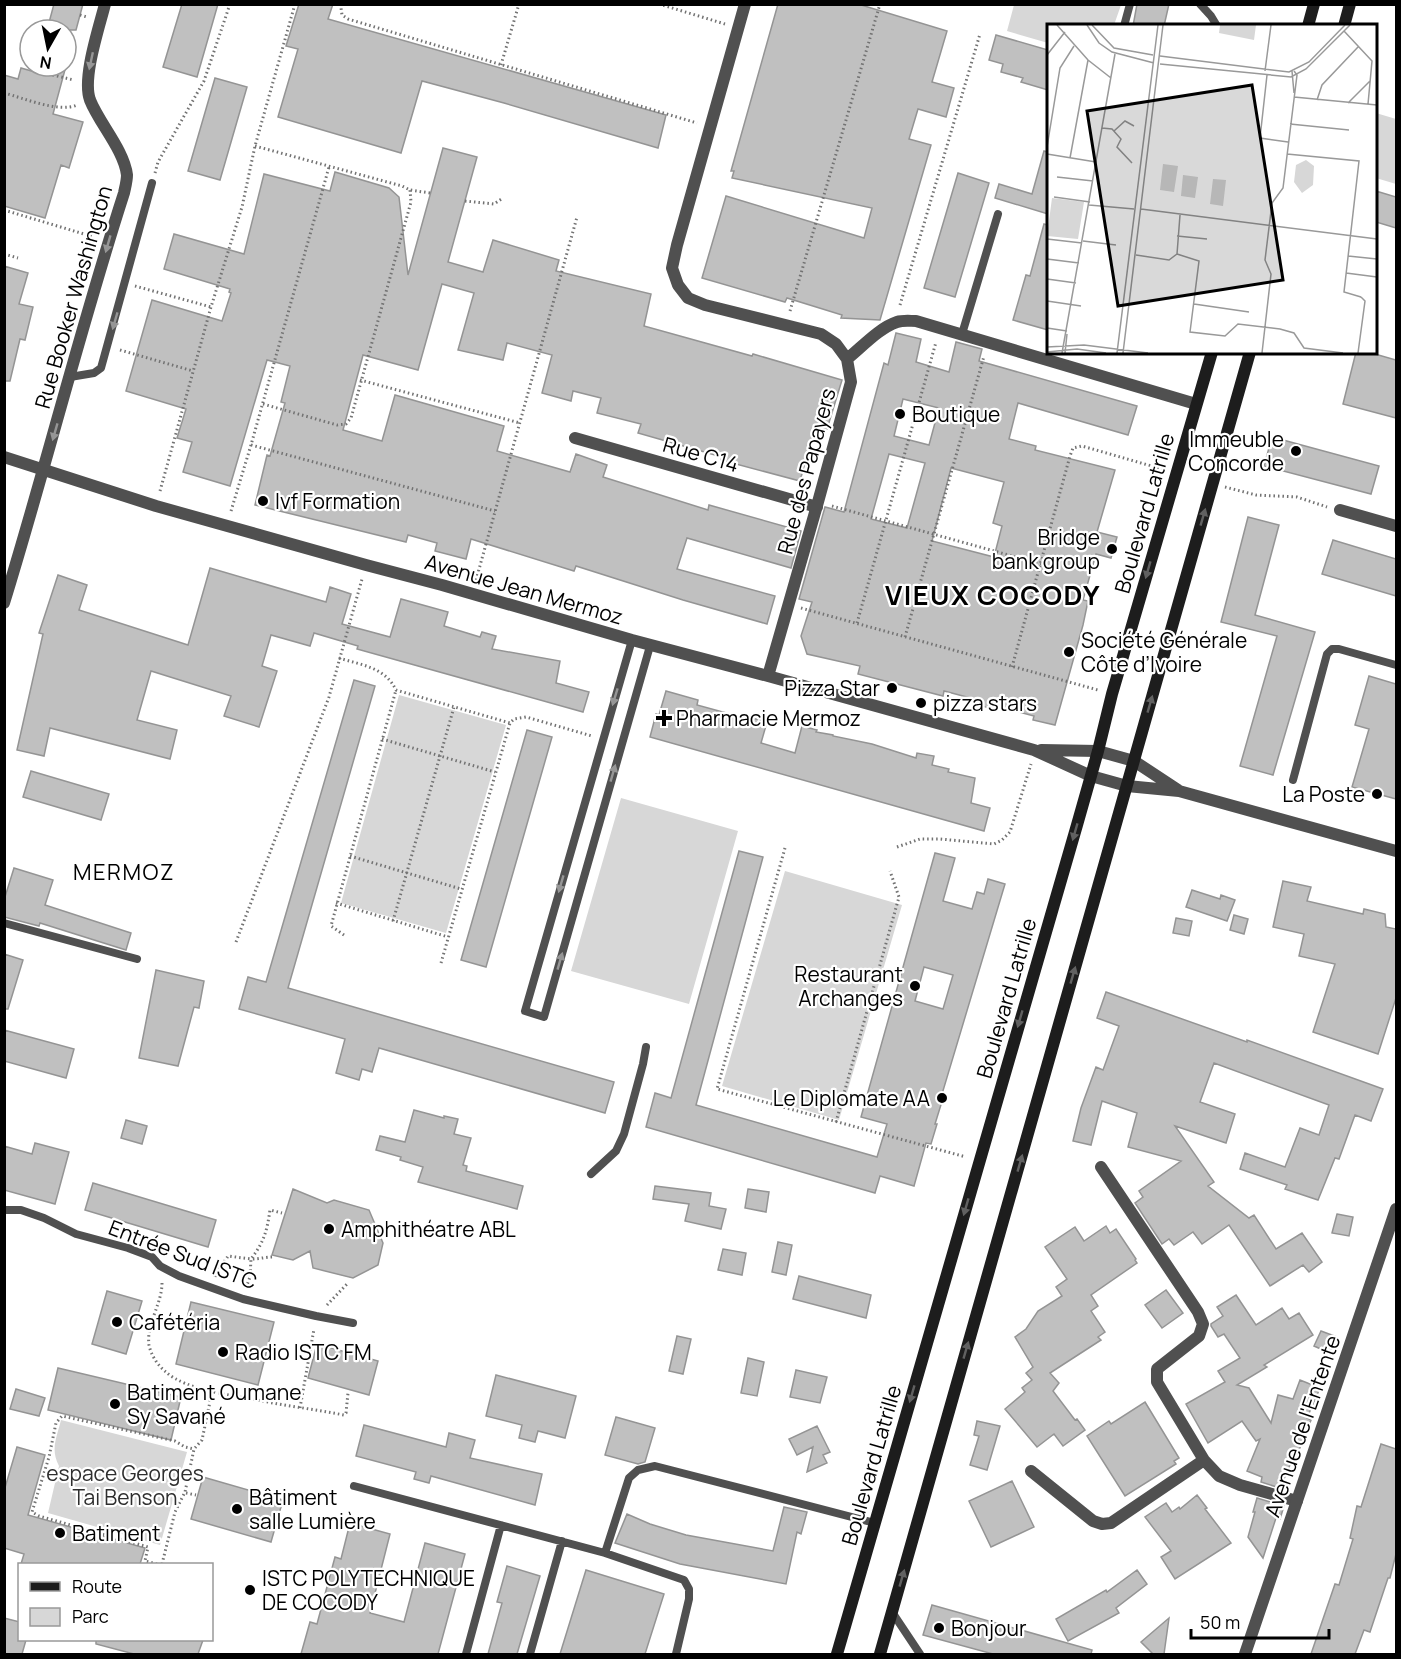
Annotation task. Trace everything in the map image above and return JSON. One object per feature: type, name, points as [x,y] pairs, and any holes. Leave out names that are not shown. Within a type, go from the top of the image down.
[{"type":"main road","points":[[1309,24],[1314,4]]},
{"type":"main road","points":[[1345,24],[1350,4]]},
{"type":"main road","name":"Boulevard Latrille","points":[[837,1654],[1211,354]]},
{"type":"main road","points":[[880,1654],[1249,354]]},
{"type":"street","name":"Rue Booker Washington","points":[[4,603],[124,193],[127,176],[122,159],[89,99],[89,67],[105,4]]},
{"type":"street","points":[[745,4],[674,257],[672,268],[678,285],[688,298],[705,305],[821,334],[836,344],[848,359],[895,322],[916,321],[1196,404]]},
{"type":"street","name":"Rue des Papayers","points":[[768,676],[818,505],[850,382],[848,359]]},
{"type":"street","name":"Rue C14","points":[[575,438],[818,505]]},
{"type":"street","name":"Avenue Jean Mermoz","points":[[4,457],[156,506],[366,566],[472,593],[650,646],[768,676],[1034,750],[1091,776],[1127,786],[1179,791]]},
{"type":"street","points":[[1340,510],[1396,526]]},
{"type":"street","name":"Avenue Jean Mermoz","points":[[1034,750],[1098,751],[1134,761],[1179,791]]},
{"type":"street","points":[[1179,791],[1396,851]]},
{"type":"street","points":[[1101,1167],[1198,1312],[1203,1324],[1198,1335],[1157,1369],[1157,1382],[1204,1460],[1219,1476],[1240,1485],[1297,1501]]},
{"type":"street","name":"Avenue de l'Entente","points":[[1245,1654],[1394,1228],[1396,1209]]},
{"type":"street","points":[[1031,1471],[1093,1521],[1102,1524],[1111,1523],[1204,1460]]},
{"type":"lane","points":[[1125,24],[1130,4]]},
{"type":"lane","points":[[1200,4],[1216,24]]},
{"type":"lane","points":[[70,377],[99,371],[101,368],[152,183]]},
{"type":"lane","points":[[962,334],[998,214]]},
{"type":"lane","points":[[632,640],[525,1011],[544,1017],[650,646]]},
{"type":"lane","points":[[1293,780],[1327,654],[1332,649],[1339,649],[1396,664]]},
{"type":"lane","points":[[4,923],[137,959]]},
{"type":"lane","points":[[591,1174],[616,1151],[624,1134],[646,1047]]},
{"type":"lane","name":"Entrée Sud ISTC","points":[[4,1210],[21,1210],[44,1218],[76,1234],[128,1248],[152,1257],[160,1266],[179,1276],[243,1299],[353,1323]]},
{"type":"lane","points":[[605,1553],[628,1478],[638,1470],[655,1466],[875,1523]]},
{"type":"lane","points":[[354,1486],[605,1553],[684,1580],[689,1589],[689,1599],[676,1654]]},
{"type":"lane","points":[[466,1654],[501,1525]]},
{"type":"lane","points":[[530,1654],[562,1541]]},
{"type":"lane","points":[[892,1612],[920,1654]]},
{"type":"path","points":[[152,183],[158,162],[204,81],[230,4]]},
{"type":"path","points":[[156,506],[211,307],[242,207],[255,146],[295,5],[287,4]]},
{"type":"path","points":[[342,4],[342,15],[348,19],[710,127]]},
{"type":"path","points":[[501,65],[519,4]]},
{"type":"path","points":[[660,4],[738,28]]},
{"type":"path","points":[[785,325],[880,4]]},
{"type":"path","points":[[895,322],[980,34]]},
{"type":"path","points":[[60,78],[88,82]]},
{"type":"path","points":[[4,93],[59,108],[70,108],[89,99]]},
{"type":"path","points":[[255,146],[410,190],[430,193]]},
{"type":"path","points":[[226,525],[263,404],[329,166]]},
{"type":"path","points":[[263,404],[337,425],[346,424],[351,418],[411,202],[410,190]]},
{"type":"path","points":[[465,201],[494,204],[503,198]]},
{"type":"path","points":[[4,210],[109,242]]},
{"type":"path","points":[[472,593],[577,217]]},
{"type":"path","points":[[4,254],[18,258]]},
{"type":"path","points":[[125,283],[211,307]]},
{"type":"path","points":[[857,624],[940,328]]},
{"type":"path","points":[[905,637],[988,342]]},
{"type":"path","points":[[108,347],[193,371]]},
{"type":"path","points":[[360,380],[520,423]]},
{"type":"path","points":[[251,445],[495,511]]},
{"type":"path","points":[[1012,667],[1073,448],[1082,446],[1176,473]]},
{"type":"path","points":[[1228,488],[1256,495],[1298,497],[1340,510]]},
{"type":"path","points":[[818,505],[886,521],[1041,564]]},
{"type":"path","points":[[236,942],[329,697],[366,566]]},
{"type":"path","points":[[789,604],[1112,694]]},
{"type":"path","points":[[339,658],[381,671],[392,681],[396,690],[331,926],[344,935]]},
{"type":"path","points":[[396,690],[510,723]]},
{"type":"path","points":[[393,921],[454,707]]},
{"type":"path","points":[[441,963],[510,723],[514,719],[526,717],[603,739]]},
{"type":"path","points":[[382,738],[495,772]]},
{"type":"path","points":[[897,847],[920,839],[994,844],[1002,840],[1010,832],[1034,750]]},
{"type":"path","points":[[785,848],[717,1089],[979,1161]]},
{"type":"path","points":[[350,856],[461,889]]},
{"type":"path","points":[[837,1122],[899,897],[890,871]]},
{"type":"path","points":[[336,903],[448,937]]},
{"type":"path","points":[[243,1299],[250,1277],[251,1258],[261,1245],[270,1210],[282,1213]]},
{"type":"path","points":[[212,1288],[217,1272],[228,1256],[262,1260],[274,1257]]},
{"type":"path","points":[[160,1266],[162,1295],[149,1334],[149,1346],[152,1356],[166,1373],[212,1392],[344,1415],[348,1393]]},
{"type":"path","points":[[300,1408],[316,1316],[348,1283]]},
{"type":"path","points":[[162,1563],[176,1512],[185,1492],[194,1449],[202,1440],[212,1392]]},
{"type":"path","points":[[153,1563],[145,1561],[148,1547],[39,1516],[32,1512],[49,1457],[56,1423],[62,1416],[176,1442],[194,1449]]},
{"type":"path","points":[[185,1492],[196,1495]]},
{"type":"green space","points":[[1014,4],[1121,5],[1114,24],[1047,24],[1047,43],[1007,31]]},
{"type":"green space","points":[[1377,113],[1396,119],[1396,184],[1377,178]]},
{"type":"green space","points":[[399,695],[506,725],[446,933],[341,903]]},
{"type":"green space","points":[[621,798],[738,831],[689,1004],[571,971]]},
{"type":"green space","points":[[785,871],[902,905],[839,1120],[722,1086]]},
{"type":"green space","name":"espace Georges Tai Benson","points":[[61,1420],[187,1452],[160,1545],[48,1513],[59,1466],[55,1448]]},
{"type":"building","points":[[54,4],[83,4],[78,23],[78,18],[50,18]]},
{"type":"building","points":[[182,4],[218,4],[197,77],[163,67]]},
{"type":"building","points":[[299,4],[333,4],[328,19],[666,115],[658,148],[422,81],[401,153],[278,117],[298,49],[286,46]]},
{"type":"building","points":[[778,4],[858,4],[947,31],[932,82],[954,88],[946,117],[918,109],[909,139],[931,145],[880,320],[841,318],[842,315],[787,298],[785,302],[702,278],[726,196],[864,238],[872,208],[732,178],[734,171],[731,171]]},
{"type":"building","points":[[1137,4],[1169,4],[1164,24],[1133,24]]},
{"type":"building","points":[[996,35],[1047,50],[1047,90],[1021,82],[1023,78],[1001,72],[1003,64],[989,60]]},
{"type":"building","points":[[4,75],[18,79],[63,78],[53,114],[83,122],[69,168],[61,165],[45,218],[4,206]]},
{"type":"building","points":[[215,78],[247,87],[220,180],[188,171]]},
{"type":"building","points":[[443,148],[477,157],[448,262],[483,272],[493,240],[559,260],[556,271],[651,294],[644,326],[842,380],[827,429],[815,426],[800,481],[721,460],[722,457],[638,433],[641,424],[597,413],[601,398],[573,391],[571,401],[542,393],[552,355],[507,343],[503,360],[458,350],[474,293],[442,284],[418,370],[363,355],[343,430],[382,441],[395,395],[504,426],[497,451],[570,472],[576,454],[607,465],[603,477],[708,510],[709,505],[801,531],[791,568],[687,538],[677,569],[775,596],[767,624],[576,566],[574,571],[471,539],[466,559],[435,551],[437,543],[408,535],[406,542],[255,505],[267,455],[270,456],[285,403],[281,402],[290,366],[267,360],[230,486],[183,472],[192,442],[177,438],[186,409],[126,391],[152,300],[222,321],[231,293],[230,289],[164,269],[174,234],[244,254],[264,174],[330,191],[335,172],[389,188],[399,197],[408,275]]},
{"type":"building","points":[[1044,151],[1047,152],[1047,214],[995,198],[999,184],[1032,194]]},
{"type":"building","points":[[958,173],[989,183],[955,297],[924,288]]},
{"type":"building","points":[[1377,191],[1396,197],[1396,228],[1377,222]]},
{"type":"building","points":[[1044,224],[1047,225],[1047,330],[1013,320],[1026,275],[1030,276]]},
{"type":"building","points":[[4,266],[28,273],[19,304],[33,307],[25,340],[20,339],[10,381],[4,381]]},
{"type":"building","points":[[896,333],[921,339],[916,362],[949,372],[956,342],[982,349],[979,361],[1137,406],[1128,435],[1018,403],[1009,439],[1036,446],[1035,450],[1115,470],[1097,532],[1117,537],[1111,558],[1096,554],[1083,600],[1088,601],[1083,625],[1055,725],[1033,720],[1034,716],[996,706],[995,709],[981,706],[982,701],[944,691],[943,696],[858,674],[860,666],[807,654],[801,636],[812,602],[799,599],[825,507],[844,512],[884,363],[888,365]],"holes":[[[903,399],[939,408],[929,445],[894,436]],[[889,454],[925,463],[907,528],[871,519]],[[951,468],[1004,482],[993,523],[1002,526],[994,557],[932,541]]]},
{"type":"building","points":[[1356,354],[1375,354],[1396,360],[1396,418],[1343,404]]},
{"type":"building","name":"Immeuble Concorde","points":[[1272,437],[1379,466],[1371,494],[1264,466]]},
{"type":"building","points":[[1248,517],[1279,525],[1255,615],[1315,632],[1273,775],[1240,766],[1277,636],[1221,622]]},
{"type":"building","points":[[1333,540],[1396,559],[1396,596],[1322,574]]},
{"type":"building","points":[[210,568],[326,602],[330,587],[351,594],[342,624],[390,637],[401,599],[448,612],[444,626],[480,637],[482,632],[496,636],[492,649],[560,661],[556,683],[589,692],[583,712],[357,649],[358,646],[314,633],[310,646],[271,635],[262,666],[277,671],[259,727],[224,716],[231,696],[151,671],[137,720],[177,730],[170,759],[50,728],[44,756],[17,750],[43,634],[39,633],[58,575],[87,585],[79,610],[188,645]]},
{"type":"building","points":[[1369,676],[1396,684],[1396,799],[1352,787],[1369,729],[1355,725]]},
{"type":"building","points":[[354,680],[375,686],[288,988],[614,1082],[605,1113],[379,1048],[372,1072],[362,1069],[359,1080],[336,1073],[345,1039],[239,1009],[248,977],[266,982]]},
{"type":"building","points":[[666,691],[698,700],[697,705],[767,722],[761,743],[795,753],[802,726],[817,730],[816,732],[872,744],[916,758],[917,753],[934,756],[932,765],[949,769],[948,772],[975,778],[971,803],[990,808],[984,831],[650,737],[656,714],[659,715]]},
{"type":"building","points":[[527,730],[552,737],[486,967],[461,960]]},
{"type":"building","points":[[31,771],[109,794],[101,820],[23,797]]},
{"type":"building","points":[[739,851],[763,857],[696,1105],[877,1157],[887,1124],[861,1117],[935,853],[955,858],[943,901],[972,909],[977,892],[984,894],[988,879],[1005,884],[942,1094],[944,1095],[931,1144],[926,1143],[914,1186],[880,1176],[875,1193],[646,1127],[655,1093],[671,1098]],"holes":[[[924,967],[953,975],[943,1009],[915,1001]]]},
{"type":"building","points":[[14,868],[53,880],[45,905],[131,933],[126,950],[40,923],[39,926],[4,917],[4,900]]},
{"type":"building","points":[[1283,881],[1311,887],[1307,901],[1363,914],[1364,909],[1385,914],[1386,927],[1396,929],[1396,998],[1378,1054],[1313,1032],[1335,964],[1299,956],[1304,934],[1273,927]]},
{"type":"building","points":[[1192,890],[1220,899],[1221,895],[1235,900],[1227,921],[1186,907]]},
{"type":"building","points":[[1234,915],[1248,919],[1244,934],[1230,930]]},
{"type":"building","points":[[1176,918],[1192,921],[1189,936],[1173,933]]},
{"type":"building","points":[[4,954],[23,960],[8,1009],[4,1009]]},
{"type":"building","points":[[156,970],[204,981],[199,1008],[194,1007],[178,1066],[139,1058]]},
{"type":"building","points":[[1106,992],[1383,1089],[1371,1121],[1355,1115],[1339,1159],[1335,1158],[1318,1200],[1285,1189],[1287,1185],[1240,1169],[1245,1153],[1285,1167],[1300,1128],[1319,1135],[1329,1105],[1214,1063],[1200,1102],[1235,1114],[1226,1143],[1175,1126],[1214,1182],[1208,1186],[1249,1218],[1254,1215],[1276,1249],[1302,1233],[1322,1262],[1309,1272],[1303,1265],[1270,1286],[1229,1225],[1202,1244],[1193,1232],[1174,1245],[1169,1239],[1162,1244],[1135,1203],[1143,1197],[1139,1191],[1181,1161],[1128,1147],[1137,1113],[1102,1101],[1091,1145],[1073,1141],[1081,1108],[1096,1067],[1103,1070],[1119,1026],[1097,1018]]},
{"type":"building","points":[[4,1030],[74,1049],[66,1078],[4,1061]]},
{"type":"building","points":[[414,1110],[444,1118],[444,1116],[458,1119],[454,1134],[471,1138],[463,1165],[467,1166],[466,1171],[523,1186],[517,1209],[418,1182],[423,1167],[400,1160],[401,1157],[376,1150],[380,1136],[405,1142]]},
{"type":"building","points":[[126,1120],[147,1126],[142,1144],[121,1138]]},
{"type":"building","points":[[35,1143],[69,1152],[55,1204],[4,1190],[4,1146],[32,1154]]},
{"type":"building","points":[[93,1183],[216,1220],[208,1247],[85,1210]]},
{"type":"building","points":[[655,1186],[711,1193],[709,1206],[726,1209],[721,1229],[685,1221],[689,1204],[653,1199]]},
{"type":"building","name":"Amphithéatre ABL","points":[[293,1189],[327,1203],[334,1200],[369,1210],[383,1243],[378,1265],[353,1278],[313,1268],[310,1251],[293,1260],[272,1255]]},
{"type":"building","points":[[748,1189],[769,1192],[766,1212],[745,1208]]},
{"type":"building","points":[[1337,1214],[1353,1217],[1349,1236],[1332,1233]]},
{"type":"building","points":[[1106,1226],[1110,1233],[1116,1229],[1137,1263],[1091,1295],[1098,1306],[1091,1311],[1105,1332],[1098,1337],[1101,1340],[1050,1373],[1059,1383],[1053,1391],[1085,1430],[1063,1446],[1054,1434],[1037,1447],[1005,1409],[1025,1392],[1022,1388],[1032,1380],[1026,1373],[1033,1367],[1015,1337],[1026,1329],[1038,1311],[1062,1296],[1056,1287],[1067,1279],[1045,1247],[1075,1227],[1084,1241]]},
{"type":"building","points":[[778,1242],[792,1245],[786,1275],[772,1272]]},
{"type":"building","points":[[723,1249],[746,1253],[742,1275],[718,1270]]},
{"type":"building","points":[[799,1276],[871,1295],[866,1318],[793,1299]]},
{"type":"building","points":[[1166,1290],[1183,1313],[1162,1328],[1145,1305]]},
{"type":"building","name":"Cafétéria","points":[[107,1291],[142,1301],[126,1354],[92,1344]]},
{"type":"building","points":[[1236,1295],[1256,1325],[1282,1308],[1289,1319],[1299,1313],[1313,1335],[1264,1365],[1267,1367],[1237,1385],[1249,1388],[1271,1423],[1278,1395],[1293,1399],[1300,1380],[1320,1388],[1307,1418],[1311,1420],[1299,1450],[1297,1449],[1280,1488],[1261,1482],[1262,1477],[1247,1471],[1260,1439],[1256,1441],[1242,1421],[1208,1443],[1186,1404],[1225,1382],[1218,1371],[1240,1358],[1224,1334],[1218,1337],[1211,1326],[1223,1316],[1217,1307]]},
{"type":"building","name":"Radio ISTC FM","points":[[191,1302],[274,1322],[258,1385],[176,1364]]},
{"type":"building","points":[[1321,1331],[1337,1337],[1330,1353],[1314,1346]]},
{"type":"building","points":[[677,1336],[691,1339],[683,1374],[669,1371]]},
{"type":"building","points":[[317,1344],[378,1361],[369,1395],[308,1378]]},
{"type":"building","points":[[748,1358],[764,1362],[757,1396],[741,1393]]},
{"type":"building","name":"Batiment Oumane Sy Savané","points":[[58,1368],[181,1397],[171,1440],[48,1410]]},
{"type":"building","points":[[796,1370],[827,1377],[820,1403],[790,1397]]},
{"type":"building","points":[[496,1375],[576,1396],[565,1438],[538,1431],[535,1442],[519,1438],[522,1425],[486,1416]]},
{"type":"building","points":[[16,1389],[45,1398],[39,1416],[10,1409]]},
{"type":"building","points":[[1145,1402],[1179,1458],[1174,1461],[1176,1464],[1125,1496],[1087,1436],[1109,1421],[1111,1424]]},
{"type":"building","points":[[616,1417],[655,1428],[645,1462],[638,1464],[605,1455]]},
{"type":"building","points":[[977,1421],[1000,1426],[987,1470],[970,1465],[979,1436],[974,1435]]},
{"type":"building","points":[[364,1425],[446,1447],[449,1433],[475,1440],[470,1458],[542,1474],[535,1505],[431,1476],[429,1483],[414,1479],[416,1472],[356,1456]]},
{"type":"building","points":[[817,1426],[830,1452],[823,1455],[827,1463],[807,1472],[813,1447],[797,1455],[789,1439]]},
{"type":"building","points":[[1381,1444],[1396,1449],[1396,1554],[1390,1578],[1388,1578],[1370,1632],[1364,1630],[1355,1654],[1311,1654],[1335,1584],[1339,1585],[1353,1539],[1350,1538],[1357,1506],[1361,1507]]},
{"type":"building","points":[[17,1447],[45,1455],[28,1515],[145,1548],[140,1563],[21,1563],[24,1554],[4,1548],[4,1491]]},
{"type":"building","name":"Bâtiment salle Lumière","points":[[203,1477],[283,1500],[271,1542],[191,1519]]},
{"type":"building","points":[[1012,1481],[1034,1527],[991,1547],[969,1501]]},
{"type":"building","points":[[1197,1495],[1231,1543],[1175,1579],[1161,1557],[1171,1551],[1145,1517],[1166,1503],[1172,1512],[1179,1507],[1180,1509]]},
{"type":"building","points":[[1257,1498],[1284,1506],[1280,1519],[1276,1518],[1263,1558],[1248,1537]]},
{"type":"building","points":[[784,1507],[807,1512],[801,1534],[797,1532],[786,1584],[680,1564],[615,1543],[627,1514],[686,1535],[773,1551]]},
{"type":"building","points":[[350,1523],[390,1534],[370,1613],[404,1622],[425,1543],[465,1554],[438,1654],[301,1654],[310,1622],[317,1624],[335,1557],[341,1559]]},
{"type":"building","points":[[507,1566],[540,1576],[517,1654],[488,1654],[502,1603],[497,1602]]},
{"type":"building","points":[[586,1570],[664,1594],[645,1654],[560,1654]]},
{"type":"building","points":[[1137,1570],[1147,1584],[1116,1608],[1119,1613],[1068,1641],[1056,1619],[1106,1590],[1107,1592]]},
{"type":"building","points":[[932,1605],[1092,1650],[1091,1654],[993,1654],[923,1635]]},
{"type":"building","points":[[4,1618],[18,1622],[18,1641],[26,1641],[22,1654],[4,1654]]},
{"type":"building","points":[[1169,1618],[1164,1654],[1153,1654],[1141,1642]]},
{"type":"building","points":[[96,1641],[203,1641],[198,1654],[134,1654],[96,1644]]},
{"type":"place","name":"Boutique","points":[[900,414]]},
{"type":"place","name":"Immeuble Concorde","points":[[1296,451]]},
{"type":"place","name":"lvf Formation","points":[[263,501]]},
{"type":"place","name":"Bridge bank group","points":[[1112,549]]},
{"type":"place","name":"Société Générale Côte d’Ivoire","points":[[1069,652]]},
{"type":"place","name":"Pizza Star","points":[[892,688]]},
{"type":"place","name":"pizza stars","points":[[921,703]]},
{"type":"place","name":"Pharmacie Mermoz","points":[[664,718]]},
{"type":"place","name":"La Poste","points":[[1377,794]]},
{"type":"place","name":"Restaurant Archanges","points":[[915,986]]},
{"type":"place","name":"Le Diplomate AA","points":[[942,1098]]},
{"type":"place","name":"Amphithéatre ABL","points":[[329,1229]]},
{"type":"place","name":"Cafétéria","points":[[117,1322]]},
{"type":"place","name":"Radio ISTC FM","points":[[223,1352]]},
{"type":"place","name":"Batiment Oumane Sy Savané","points":[[115,1404]]},
{"type":"place","name":"Bâtiment salle Lumière","points":[[237,1509]]},
{"type":"place","name":"Batiment","points":[[60,1533]]},
{"type":"place","name":"ISTC POLYTECHNIQUE DE COCODY","points":[[250,1590]]},
{"type":"place","name":"Bonjour","points":[[939,1628]]},
{"type":"district","name":"VIEUX COCODY","points":[[993,594]]},
{"type":"district","name":"MERMOZ","points":[[124,872]]}]
